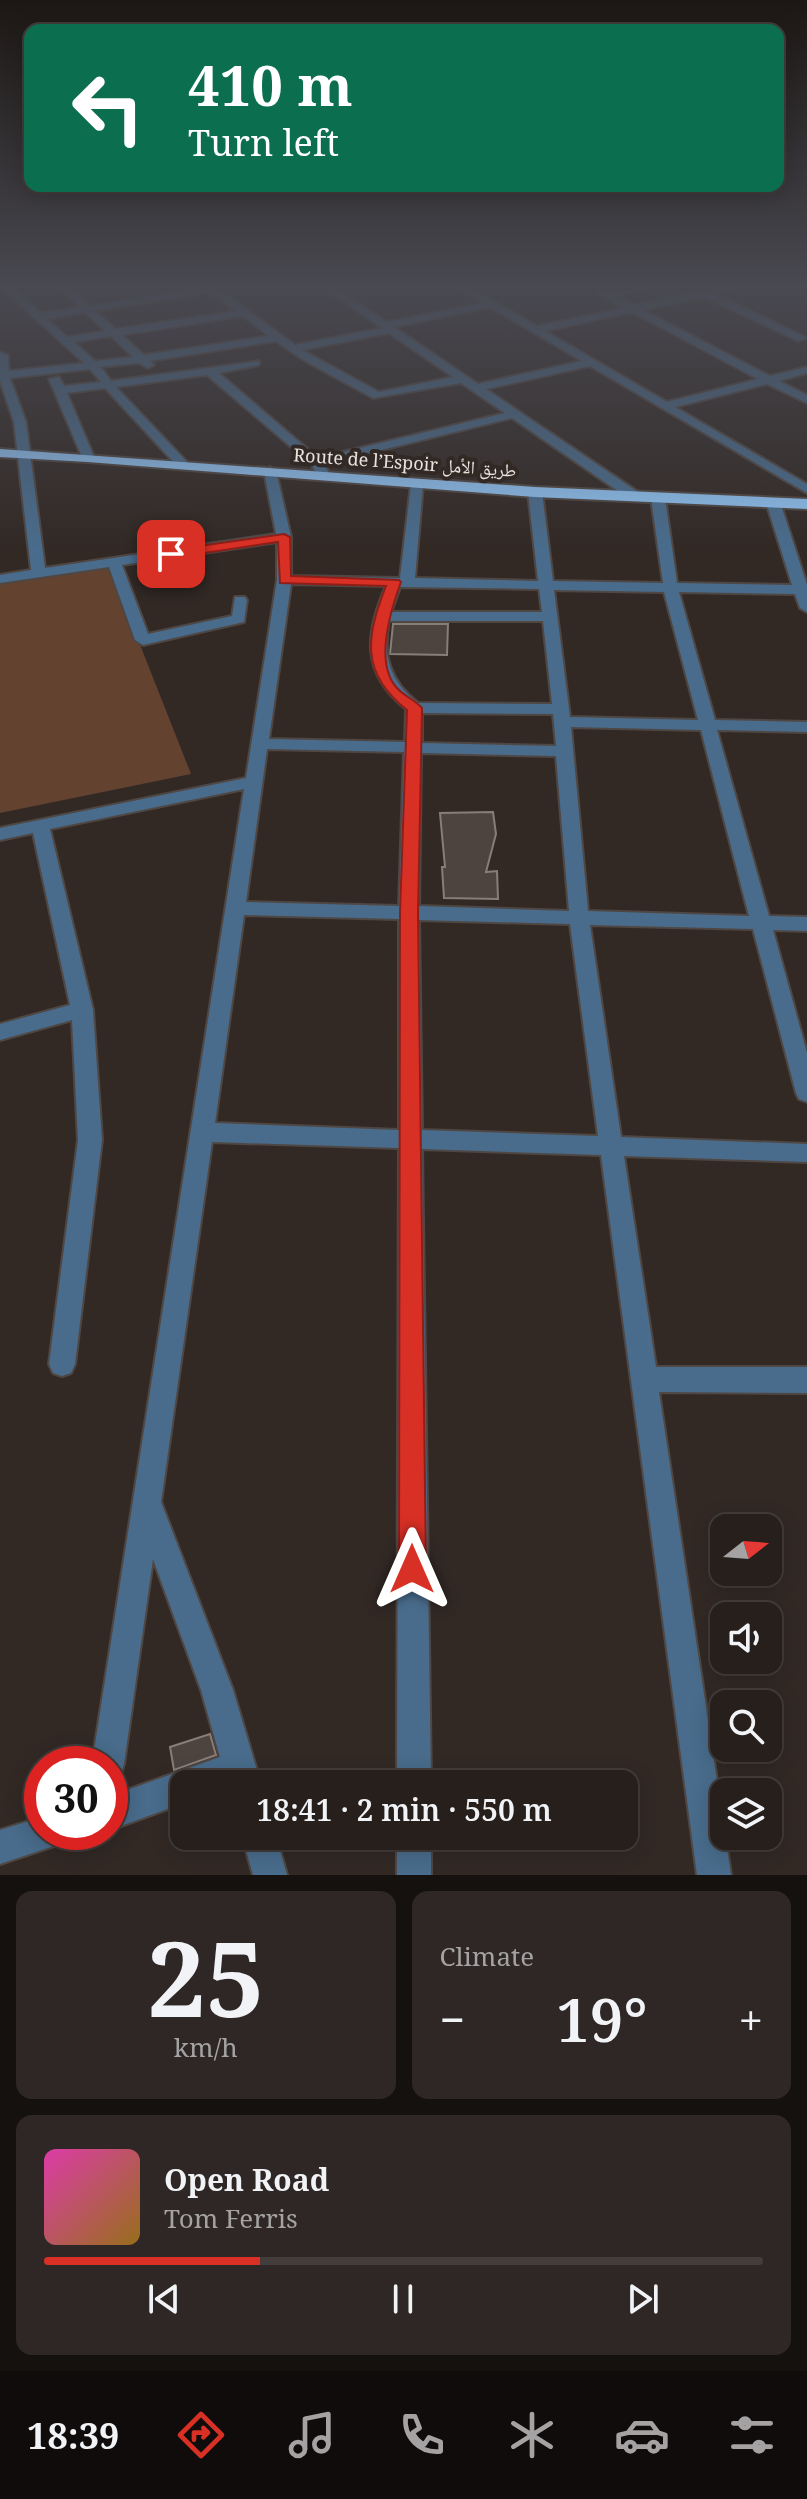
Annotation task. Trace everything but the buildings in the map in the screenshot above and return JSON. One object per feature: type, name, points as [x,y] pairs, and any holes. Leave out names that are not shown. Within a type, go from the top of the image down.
[{"type":"highway","name":"Route de l’Espoir طريق الأمل","points":[[0,453],[88,457],[535,492],[807,504]]},
{"type":"street","points":[[2,376],[20,422],[38,573]]},
{"type":"street","points":[[54,376],[88,457]]},
{"type":"street","points":[[103,376],[121,401],[183,465]]},
{"type":"street","points":[[59,390],[180,376]]},
{"type":"street","points":[[216,376],[316,462],[325,476]]},
{"type":"street","points":[[342,376],[377,396],[462,379]]},
{"type":"street","points":[[458,376],[636,497]]},
{"type":"street","points":[[476,388],[528,376]]},
{"type":"street","points":[[619,376],[807,489]]},
{"type":"street","points":[[761,376],[807,400]]},
{"type":"street","points":[[669,405],[785,376]]},
{"type":"street","points":[[316,462],[514,414]]},
{"type":"street","points":[[111,1746],[284,580],[284,537],[270,471]]},
{"type":"street","points":[[417,484],[401,582],[381,616],[378,641],[384,678],[391,690],[414,708],[708,725],[807,727]]},
{"type":"street","points":[[535,492],[547,617],[561,715],[579,918],[714,1875]]},
{"type":"street","points":[[658,498],[671,589],[807,1093]]},
{"type":"street","points":[[773,502],[804,590],[807,608]]},
{"type":"street","points":[[0,579],[284,537]]},
{"type":"street","points":[[114,562],[143,640],[239,619],[240,600]]},
{"type":"street","points":[[284,580],[804,590]]},
{"type":"street","points":[[381,616],[547,617]]},
{"type":"street","points":[[414,708],[409,913],[414,1770]]},
{"type":"street","points":[[259,744],[564,751]]},
{"type":"street","points":[[0,834],[253,782]]},
{"type":"street","points":[[40,825],[82,1010],[90,1140],[62,1364]]},
{"type":"street","points":[[234,908],[807,924]]},
{"type":"street","points":[[0,1032],[82,1010]]},
{"type":"street","points":[[201,1132],[807,1153]]},
{"type":"street","points":[[642,1379],[807,1380]]},
{"type":"street","points":[[146,1502],[217,1690],[240,1770]]},
{"type":"street","points":[[128,1806],[170,1791]]},
{"type":"street","points":[[0,1847],[24,1840]]},
{"type":"street","points":[[263,1850],[270,1875]]},
{"type":"street","points":[[414,1850],[414,1875]]},
{"type":"shaded area","points":[[109,566],[191,774],[0,813],[0,584]]},
{"type":"route","points":[[171,554],[284,537],[284,580],[395,582],[381,616],[378,641],[384,678],[400,699],[414,708],[409,913],[412,1569]]}]
